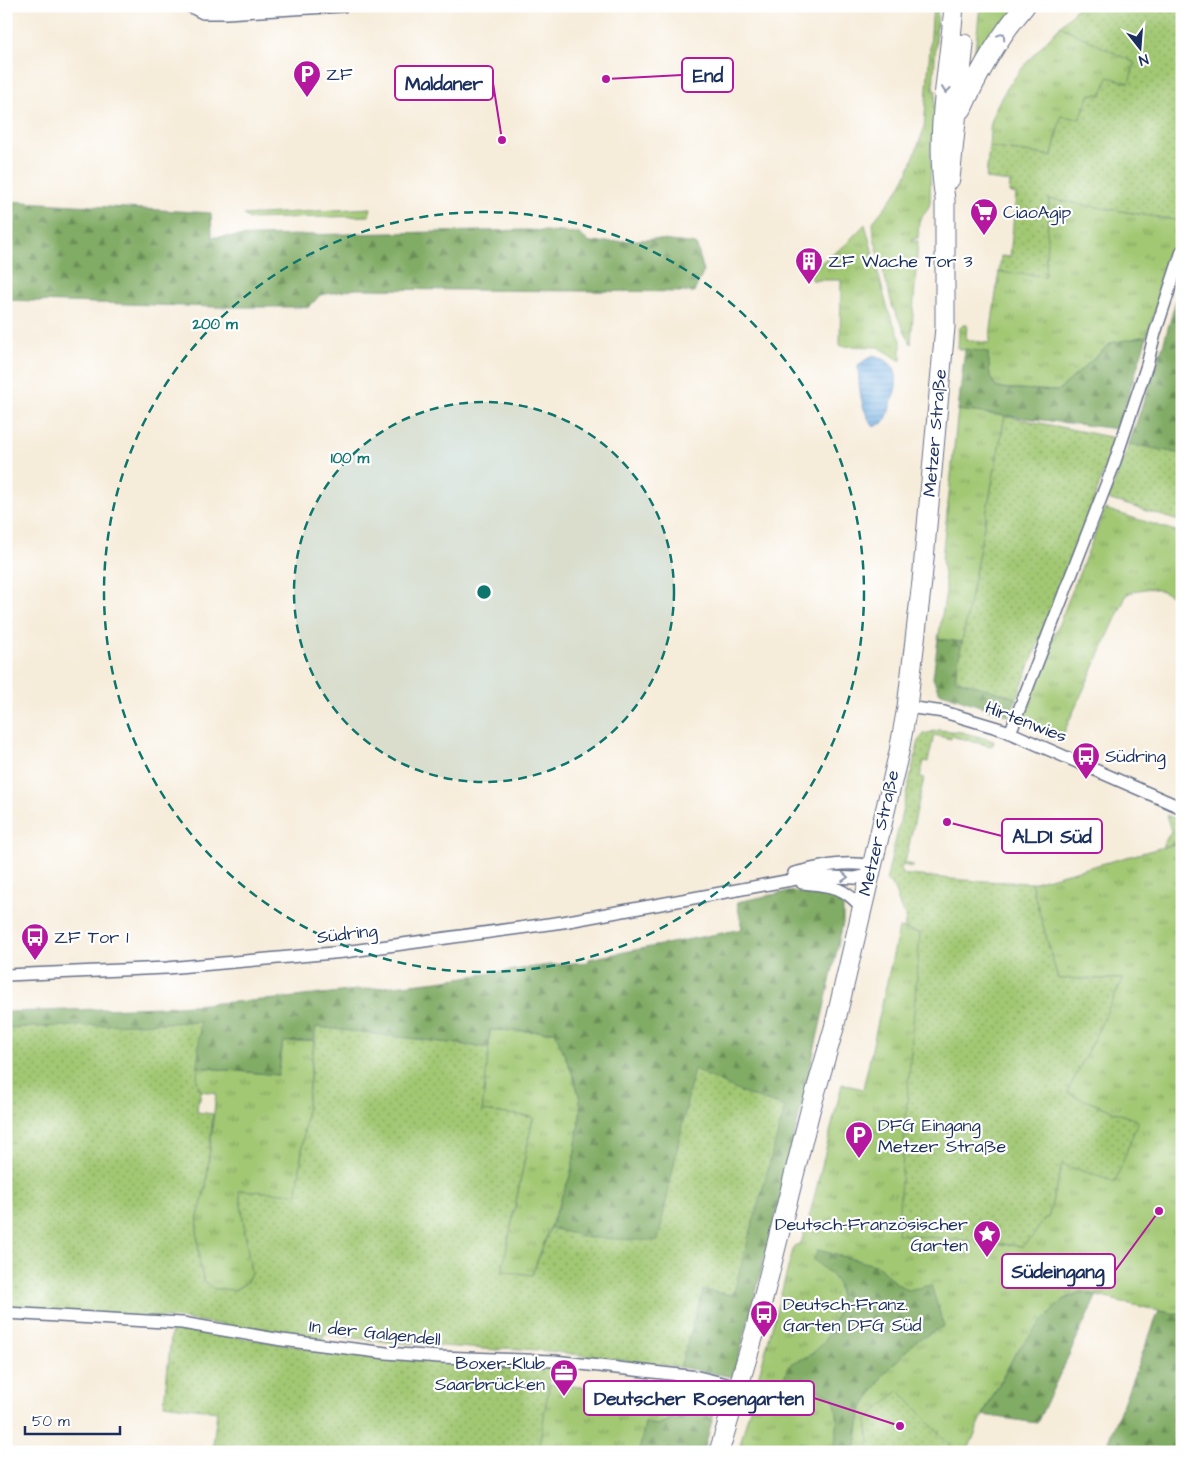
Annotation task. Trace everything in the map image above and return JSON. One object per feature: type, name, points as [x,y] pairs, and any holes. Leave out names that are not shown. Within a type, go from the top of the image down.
[{"type":"main road","name":"Metzer Straße","points":[[720,1452],[772,1267],[807,1120],[834,1028],[899,752],[907,707],[922,581],[945,327],[945,199],[940,148],[954,6]]},
{"type":"main road","name":"Metzer Straße","points":[[945,199],[950,178],[967,6]]},
{"type":"main road","points":[[956,122],[996,45],[1010,23],[1025,6]]},
{"type":"street","points":[[189,6],[203,13],[344,6]]},
{"type":"street","points":[[1010,733],[1113,467],[1182,251]]},
{"type":"street","name":"Hirtenwies","points":[[907,707],[944,712],[1010,733],[1182,808]]},
{"type":"street","name":"Südring","points":[[6,975],[166,968],[344,952],[563,922],[688,898],[841,863],[857,863],[870,870]]},
{"type":"street","name":"Südring","points":[[688,898],[723,894],[817,877],[855,878],[870,870]]},
{"type":"street","name":"Südring","points":[[785,882],[836,888],[851,896],[862,908]]},
{"type":"street","name":"In der Galgendell","points":[[6,1313],[182,1323],[291,1341],[386,1353],[554,1361],[715,1380],[739,1387]]},
{"type":"green space","points":[[933,6],[938,6],[933,90],[936,91],[931,150],[930,203],[919,221],[918,238],[912,239],[912,241],[918,241],[911,344],[893,308],[874,237],[873,222],[897,192],[908,172],[924,129]]},
{"type":"green space","points":[[980,6],[1018,6],[972,78]]},
{"type":"green space","points":[[1079,6],[1182,6],[1181,221],[1049,199],[1045,276],[999,272],[1001,256],[1010,257],[1016,194],[1009,193],[1010,182],[986,179],[989,147],[1052,156],[1061,116],[1080,119],[1090,94],[1102,95],[1108,77],[1129,83],[1135,63],[1060,26]]},
{"type":"green space","points":[[1060,26],[1135,63],[1129,84],[1102,95],[1090,94],[1080,119],[1061,117],[1052,156],[989,147],[991,123],[1001,97],[1030,59]]},
{"type":"green space","points":[[1049,199],[1181,221],[1174,251],[1147,336],[1111,343],[1058,391],[997,388],[990,377],[988,352],[958,349],[959,329],[963,325],[967,325],[966,340],[989,343],[999,272],[1045,276]]},
{"type":"green space","points":[[6,201],[211,213],[212,237],[527,230],[578,233],[590,243],[654,239],[696,244],[704,271],[694,292],[356,289],[320,295],[309,307],[215,307],[6,300]]},
{"type":"green space","points":[[371,208],[369,216],[249,219],[244,215]]},
{"type":"green space","points":[[865,224],[888,310],[901,340],[901,361],[879,347],[840,346],[841,280],[811,280],[811,270],[844,246]]},
{"type":"green space","points":[[1182,279],[1182,454],[1129,444],[1164,342]]},
{"type":"green space","points":[[1147,336],[1118,429],[958,410],[965,349],[988,352],[990,377],[997,388],[1058,391],[1111,343]]},
{"type":"green space","points":[[958,410],[1005,416],[962,642],[938,639],[946,591],[942,559]]},
{"type":"green space","points":[[1005,416],[1115,438],[1094,500],[1017,698],[955,679]]},
{"type":"green space","points":[[1129,444],[1182,454],[1182,522],[1108,499]]},
{"type":"green space","points":[[1105,509],[1182,533],[1182,600],[1155,589],[1143,589],[1127,594],[1061,739],[1020,721]]},
{"type":"green space","points":[[938,639],[962,642],[955,679],[1017,698],[1009,716],[939,692],[933,678]]},
{"type":"green space","points":[[939,730],[962,732],[994,741],[993,745],[990,746],[951,736],[951,739],[934,735],[928,762],[924,761],[920,777],[924,778],[905,863],[913,865],[913,867],[902,865],[901,874],[962,880],[1031,883],[1058,979],[1123,979],[1067,1093],[1138,1121],[1115,1182],[1062,1164],[1048,1218],[1045,1218],[1033,1236],[1022,1246],[897,1234],[920,933],[904,929],[906,917],[894,889],[886,881],[919,740],[924,734]]},
{"type":"green space","points":[[1166,815],[1182,821],[1182,842],[1163,847],[1171,831]]},
{"type":"green space","name":"Deutsch-Französischer Garten","points":[[1182,842],[1182,1315],[1081,1292],[1063,1300],[1016,1352],[983,1415],[967,1452],[738,1452],[794,1246],[801,1243],[810,1214],[842,1084],[863,1089],[899,928],[920,933],[898,1234],[1022,1246],[1033,1236],[1045,1218],[1048,1218],[1062,1164],[1137,1121],[1067,1093],[1123,979],[1058,979],[1031,883]]},
{"type":"green space","points":[[804,891],[837,899],[843,905],[843,923],[777,1208],[733,1377],[680,1367],[703,1290],[732,1295],[785,1107],[742,1093],[694,1070],[658,1242],[589,1238],[550,1228],[570,1176],[581,1108],[574,1078],[555,1032],[490,1030],[489,1048],[317,1027],[314,1040],[283,1042],[278,1075],[197,1067],[199,1022],[6,1028],[6,1012],[161,1007],[277,999],[438,981],[549,965],[589,962],[589,959],[742,929],[737,902],[786,892]]},
{"type":"green space","points":[[200,1022],[197,1082],[201,1091],[197,1112],[213,1114],[206,1187],[198,1216],[197,1229],[200,1268],[204,1281],[214,1289],[235,1290],[246,1283],[251,1273],[239,1190],[297,1194],[316,1027],[489,1048],[482,1111],[533,1117],[502,1271],[532,1275],[550,1228],[589,1238],[658,1241],[694,1069],[742,1093],[785,1107],[733,1295],[703,1290],[680,1367],[538,1350],[504,1348],[498,1350],[387,1342],[324,1334],[323,1339],[183,1319],[6,1308],[6,1028]]},
{"type":"green space","points":[[490,1030],[556,1032],[579,1095],[581,1108],[570,1176],[532,1275],[502,1271],[533,1117],[482,1111]]},
{"type":"green space","points":[[314,1040],[297,1195],[239,1190],[251,1273],[246,1283],[234,1290],[214,1289],[204,1281],[200,1268],[197,1229],[198,1216],[206,1187],[216,1093],[201,1091],[197,1082],[197,1067],[278,1075],[283,1042]]},
{"type":"green space","points":[[818,1250],[879,1266],[892,1280],[908,1290],[931,1285],[944,1326],[916,1341],[883,1375],[861,1411],[855,1452],[832,1451],[837,1423],[835,1402],[832,1396],[784,1378],[790,1365],[811,1354],[820,1346],[829,1334],[836,1317],[839,1300],[838,1285],[830,1274],[814,1260]]},
{"type":"green space","points":[[1081,1292],[1097,1295],[1037,1423],[983,1415],[1016,1352],[1063,1300]]},
{"type":"green space","points":[[1159,1311],[1182,1315],[1182,1452],[1104,1452]]},
{"type":"green space","points":[[172,1327],[333,1352],[385,1358],[552,1368],[538,1452],[264,1452],[213,1445],[217,1411],[164,1404]]},
{"type":"green space","points":[[620,1379],[698,1388],[694,1410],[657,1425],[645,1423],[639,1452],[538,1452],[549,1384],[615,1390]]},
{"type":"green space","points":[[698,1388],[720,1392],[705,1446],[701,1452],[639,1452],[645,1423],[657,1425],[694,1410]]},
{"type":"green space","points":[[899,1390],[954,1450],[953,1452],[866,1452],[869,1444],[867,1420]]},
{"type":"water","points":[[873,355],[892,365],[895,370],[896,382],[885,420],[879,425],[873,426],[863,405],[858,365]]},
{"type":"place","name":"End","points":[[606,79]]},
{"type":"place","name":"ZF","points":[[307,98]]},
{"type":"place","name":"Maldaner","points":[[502,140]]},
{"type":"place","name":"CiaoAgip","points":[[984,236]]},
{"type":"place","name":"ZF Wache Tor 3","points":[[809,285]]},
{"type":"place","name":"Südring","points":[[1086,780]]},
{"type":"place","name":"ALDI Süd","points":[[947,822]]},
{"type":"place","name":"ZF Tor 1","points":[[35,961]]},
{"type":"place","name":"DFG Eingang Metzer Straße","points":[[859,1159]]},
{"type":"place","name":"Südeingang","points":[[1159,1211]]},
{"type":"place","name":"Deutsch-Französischer Garten","points":[[987,1258]]},
{"type":"place","name":"Deutsch-Franz. Garten DFG Süd","points":[[764,1338]]},
{"type":"place","name":"Boxer-Klub Saarbrücken","points":[[564,1397]]},
{"type":"place","name":"Deutscher Rosengarten","points":[[900,1426]]}]
